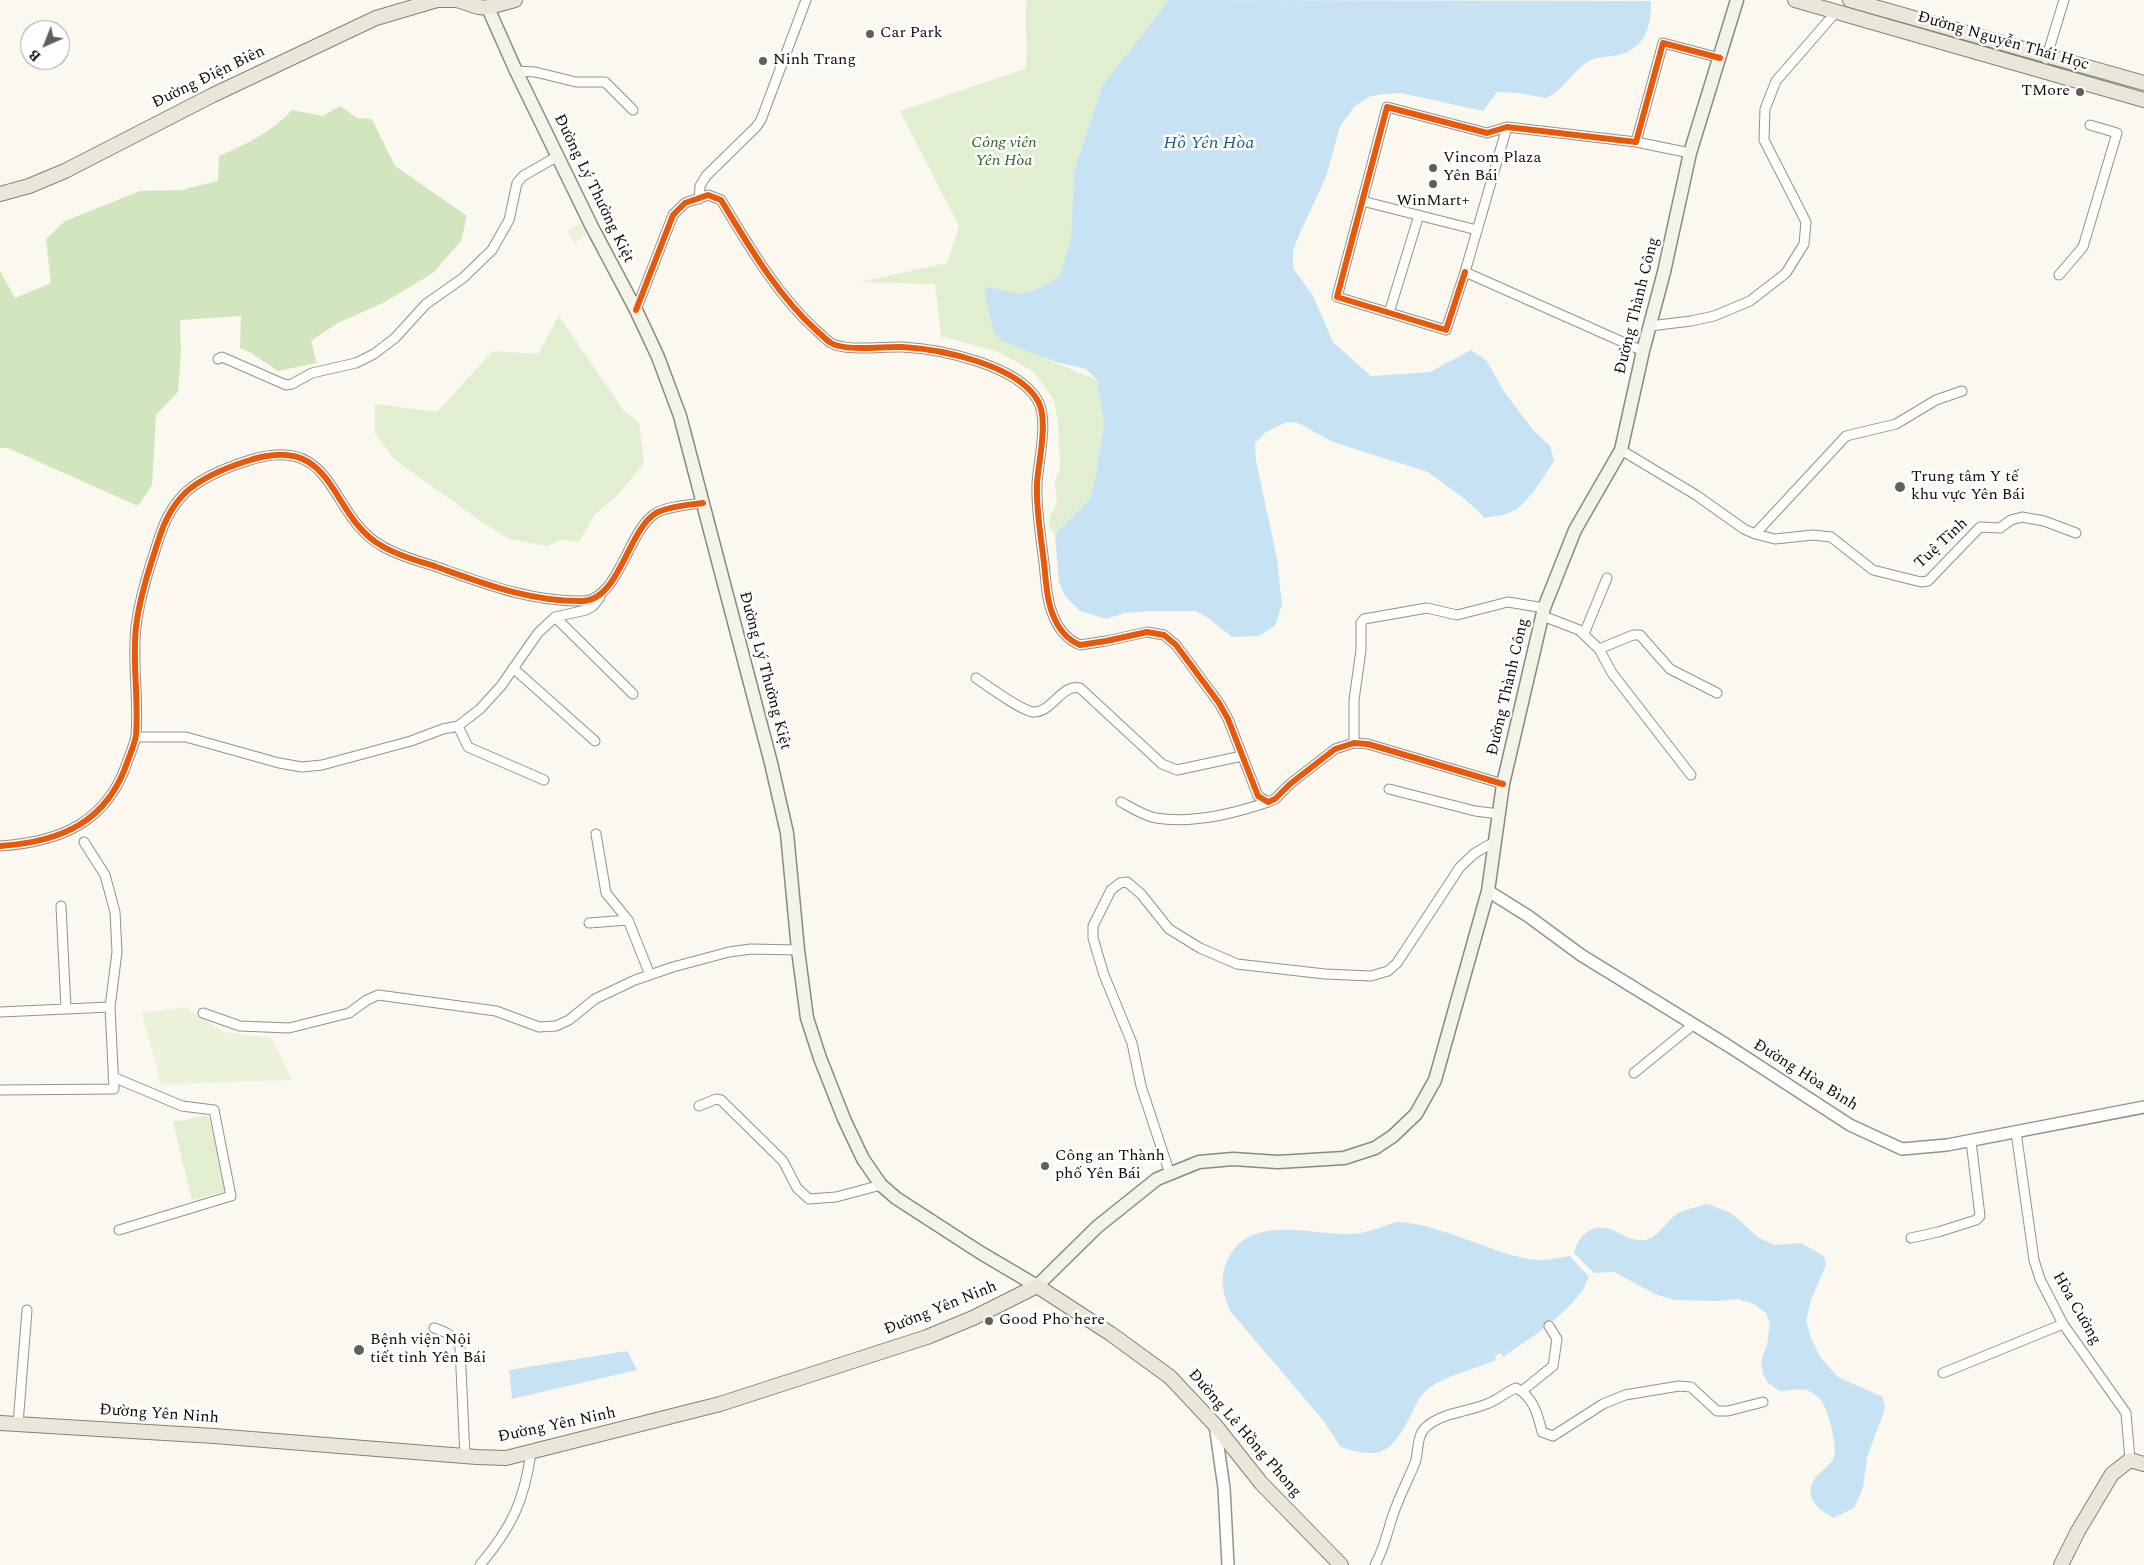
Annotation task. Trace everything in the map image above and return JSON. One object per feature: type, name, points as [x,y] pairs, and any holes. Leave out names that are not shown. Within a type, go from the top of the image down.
[{"type":"main road","name":"Đường Điện Biên","points":[[0,194],[29,186],[65,171],[213,95],[376,18],[438,0],[457,0],[486,4]]},
{"type":"main road","points":[[486,4],[515,0]]},
{"type":"main road","name":"Đường Thành Công","points":[[1037,1286],[1097,1227],[1157,1179],[1199,1162],[1233,1160],[1278,1162],[1344,1158],[1375,1148],[1393,1136],[1416,1114],[1435,1080],[1488,891],[1503,784],[1529,668],[1544,612],[1575,530],[1621,450],[1690,153],[1737,0]]},
{"type":"main road","name":"Đường Nguyễn Thái Học","points":[[1795,0],[2144,100]]},
{"type":"main road","name":"Đường Nguyễn Thái Học","points":[[1850,0],[2144,83]]},
{"type":"main road","name":"Đường Lý Thường Kiệt","points":[[486,4],[516,71],[592,227],[636,310],[658,357],[680,416],[771,763],[787,833],[798,950],[807,1018],[812,1037],[852,1135],[863,1159],[881,1185],[896,1198],[925,1218],[1037,1286]]},
{"type":"main road","name":"Đường Lê Hồng Phong","points":[[1037,1286],[1111,1334],[1170,1377],[1215,1425],[1262,1484],[1341,1565]]},
{"type":"main road","name":"Đường Yên Ninh","points":[[0,1423],[214,1436],[506,1458],[720,1404],[927,1337],[973,1318],[1037,1286]]},
{"type":"main road","points":[[2061,1565],[2078,1531],[2112,1474],[2130,1460],[2144,1464]]},
{"type":"street","points":[[698,198],[700,186],[706,176],[761,120],[806,0]]},
{"type":"street","points":[[2042,72],[2064,0]]},
{"type":"street","points":[[1650,326],[1714,316],[1750,301],[1786,273],[1804,244],[1806,222],[1764,140],[1765,109],[1776,81],[1836,12]]},
{"type":"street","points":[[1636,142],[1662,43],[1720,58]]},
{"type":"street","points":[[516,71],[535,72],[576,82],[605,82],[633,110]]},
{"type":"street","points":[[1507,127],[1465,272],[1446,330],[1337,297],[1387,107],[1487,133],[1507,127],[1636,142],[1690,153]]},
{"type":"street","points":[[2059,275],[2083,246],[2117,133],[2090,124]]},
{"type":"street","points":[[218,359],[222,357],[238,363],[286,385],[292,384],[312,373],[348,366],[374,354],[395,338],[426,304],[463,278],[492,250],[508,220],[517,183],[523,176],[558,156]]},
{"type":"street","points":[[636,310],[673,215],[685,203],[708,196],[721,200],[768,274],[806,320],[832,344],[846,347],[904,347],[954,354],[1000,369],[1026,387],[1039,402],[1041,413],[1042,430],[1037,485],[1038,513],[1048,597],[1058,625],[1065,634],[1080,645],[1147,632],[1164,635],[1176,645],[1220,703],[1258,796],[1268,802]]},
{"type":"street","points":[[1362,201],[1477,230]]},
{"type":"street","points":[[1389,313],[1419,215]]},
{"type":"street","points":[[1465,272],[1643,351]]},
{"type":"street","points":[[1755,534],[1846,436],[1896,424],[1936,400],[1962,391]]},
{"type":"street","name":"Tuệ Tĩnh","points":[[1621,450],[1696,495],[1744,529],[1755,534],[1775,539],[1813,535],[1830,538],[1873,570],[1921,582],[1928,581],[1980,527],[2000,528],[2015,518],[2022,517],[2044,521],[2076,533]]},
{"type":"street","points":[[0,846],[24,844],[72,831],[99,811],[118,785],[136,737],[136,628],[141,595],[162,525],[176,503],[195,486],[230,466],[267,454],[277,453],[297,456],[317,469],[328,480],[363,532],[372,540],[391,551],[502,590],[533,598],[584,601],[602,594]]},
{"type":"street","points":[[136,737],[186,737],[279,763],[311,766],[410,742],[443,729],[458,726],[480,709],[514,668],[538,633],[555,617],[586,610],[599,600],[644,525],[654,515],[662,510],[703,503]]},
{"type":"street","points":[[1584,634],[1607,578]]},
{"type":"street","points":[[1354,743],[1354,700],[1361,650],[1361,623],[1364,619],[1427,608],[1457,615],[1508,602],[1544,612],[1584,634],[1599,648],[1612,673],[1691,775]]},
{"type":"street","points":[[555,617],[633,694]]},
{"type":"street","points":[[1599,648],[1633,635],[1640,635],[1670,670],[1717,693]]},
{"type":"street","points":[[514,668],[595,740]]},
{"type":"street","points":[[976,678],[1022,707],[1034,712],[1046,708],[1068,690],[1076,687],[1080,688],[1162,764],[1171,769],[1177,770],[1242,756]]},
{"type":"street","points":[[458,726],[468,747],[544,780]]},
{"type":"street","points":[[1121,802],[1142,814],[1156,818],[1186,820],[1229,814],[1275,799],[1290,784],[1335,749],[1354,743],[1368,744],[1503,784]]},
{"type":"street","points":[[1389,788],[1475,811],[1499,814]]},
{"type":"street","points":[[596,834],[606,893],[628,920],[650,975]]},
{"type":"street","points":[[1170,1174],[1141,1086],[1132,1043],[1095,949],[1093,926],[1111,890],[1120,883],[1127,882],[1137,890],[1170,929],[1200,948],[1237,964],[1325,974],[1371,976],[1388,971],[1397,963],[1460,867],[1476,853],[1496,841]]},
{"type":"street","points":[[0,1090],[114,1089],[110,1007],[116,952],[115,912],[105,875],[84,842]]},
{"type":"street","name":"Đường Hòa Bình","points":[[1488,891],[1528,916],[1582,955],[1694,1024],[1850,1125],[1902,1149],[1971,1141],[2144,1107]]},
{"type":"street","points":[[61,906],[66,1009]]},
{"type":"street","points":[[589,924],[628,920]]},
{"type":"street","points":[[203,1014],[240,1026],[288,1028],[349,1013],[367,1000],[378,995],[496,1011],[539,1027],[556,1026],[569,1020],[595,999],[650,975],[729,952],[752,949],[798,950]]},
{"type":"street","points":[[0,1012],[110,1007]]},
{"type":"street","points":[[1634,1073],[1694,1024]]},
{"type":"street","points":[[114,1077],[182,1106],[214,1110],[231,1196],[119,1230]]},
{"type":"street","points":[[699,1106],[716,1099],[721,1100],[783,1161],[797,1188],[809,1198],[836,1197],[881,1185]]},
{"type":"street","name":"Hòa Cường","points":[[2016,1132],[2034,1260],[2040,1279],[2064,1324],[2126,1413],[2130,1460]]},
{"type":"street","points":[[1911,1238],[1976,1220],[1980,1216],[1971,1141]]},
{"type":"street","points":[[18,1424],[27,1310]]},
{"type":"street","points":[[1943,1373],[2064,1324]]},
{"type":"street","points":[[1522,1391],[1553,1366],[1557,1339],[1549,1326]]},
{"type":"street","points":[[434,1328],[452,1336],[460,1347],[465,1456]]},
{"type":"street","points":[[1374,1565],[1383,1551],[1395,1510],[1416,1461],[1418,1442],[1424,1428],[1454,1414],[1474,1410],[1492,1402],[1503,1393],[1516,1388],[1522,1391],[1533,1405],[1542,1432],[1553,1436],[1610,1401],[1625,1395],[1679,1386],[1691,1387],[1717,1411],[1728,1411],[1763,1402]]},
{"type":"street","points":[[1215,1425],[1224,1488],[1228,1565]]},
{"type":"street","points":[[480,1565],[502,1539],[521,1501],[526,1485],[531,1453]]},
{"type":"green space","name":"Công viên Yên Hòa","points":[[1027,0],[1169,0],[1102,86],[1074,171],[1071,238],[1060,276],[1028,293],[1014,293],[991,287],[1059,362],[1041,357],[1097,380],[1104,424],[1095,480],[1089,500],[1055,534],[1049,528],[1050,516],[1057,504],[1055,481],[1060,468],[1058,421],[1054,400],[1035,373],[995,351],[941,336],[935,284],[860,282],[947,263],[959,226],[900,111],[1025,69],[1027,52]]},
{"type":"green space","points":[[340,106],[357,118],[372,119],[395,166],[467,216],[461,241],[433,273],[383,303],[338,323],[311,341],[317,363],[278,371],[240,348],[241,316],[180,320],[181,352],[178,392],[156,415],[152,485],[138,506],[8,448],[0,448],[0,271],[15,298],[51,283],[46,239],[65,221],[140,191],[181,190],[218,181],[219,156],[258,137],[276,125],[292,110],[323,116]]},
{"type":"green space","points":[[581,223],[587,235],[574,243],[567,231]]},
{"type":"green space","points":[[559,316],[623,410],[639,423],[644,463],[617,496],[595,514],[579,542],[560,540],[547,546],[509,539],[394,459],[375,433],[375,404],[437,412],[493,351],[538,354]]},
{"type":"green space","points":[[186,1007],[223,1032],[272,1038],[292,1080],[161,1084],[142,1013]]},
{"type":"green space","points":[[206,1116],[209,1118],[227,1191],[192,1200],[173,1122]]},
{"type":"water","name":"Hồ Yên Hòa","points":[[1169,0],[1651,1],[1647,32],[1639,44],[1625,53],[1596,58],[1587,62],[1559,90],[1546,98],[1519,93],[1497,92],[1483,111],[1401,93],[1384,94],[1371,96],[1355,106],[1340,126],[1326,177],[1293,251],[1293,268],[1313,296],[1333,342],[1371,376],[1430,372],[1471,350],[1486,360],[1505,393],[1534,431],[1550,446],[1554,461],[1533,492],[1518,508],[1507,514],[1485,518],[1466,500],[1428,472],[1333,442],[1298,423],[1287,422],[1266,432],[1255,443],[1256,461],[1277,558],[1282,605],[1275,626],[1258,636],[1232,637],[1196,611],[1125,613],[1106,619],[1080,611],[1065,596],[1059,582],[1055,534],[1089,500],[1095,480],[1104,424],[1097,380],[1086,369],[1056,362],[1000,340],[993,329],[984,291],[991,287],[1013,293],[1027,293],[1060,276],[1071,238],[1074,171],[1102,86]]},
{"type":"water","points":[[1707,1204],[1731,1213],[1759,1238],[1775,1245],[1801,1243],[1824,1256],[1826,1265],[1811,1300],[1806,1321],[1811,1338],[1820,1357],[1838,1377],[1883,1397],[1885,1409],[1867,1457],[1863,1488],[1854,1508],[1834,1518],[1819,1508],[1811,1493],[1814,1480],[1830,1464],[1835,1452],[1834,1437],[1827,1413],[1821,1400],[1809,1391],[1801,1389],[1780,1391],[1768,1383],[1763,1374],[1761,1361],[1767,1345],[1770,1324],[1766,1313],[1754,1304],[1738,1299],[1719,1301],[1674,1300],[1655,1294],[1614,1272],[1594,1273],[1574,1253],[1581,1238],[1589,1231],[1597,1228],[1611,1229],[1637,1240],[1649,1239],[1658,1233],[1677,1214]]},
{"type":"water","points":[[1396,1222],[1429,1227],[1496,1250],[1534,1260],[1570,1256],[1589,1277],[1574,1301],[1545,1327],[1503,1357],[1501,1353],[1495,1356],[1496,1360],[1438,1382],[1420,1398],[1399,1436],[1392,1444],[1385,1450],[1367,1453],[1341,1447],[1322,1419],[1231,1312],[1224,1293],[1223,1274],[1227,1261],[1237,1246],[1250,1236],[1266,1231],[1283,1230],[1352,1234],[1369,1231]]},
{"type":"water","points":[[627,1351],[637,1370],[512,1399],[509,1370]]},
{"type":"cycle path","points":[[1465,272],[1446,330],[1337,297],[1387,107],[1487,133],[1507,127],[1636,142],[1663,43],[1720,58]]},
{"type":"cycle path","points":[[636,310],[673,215],[685,203],[708,195],[721,200],[776,286],[803,317],[831,343],[838,346],[856,348],[918,348],[957,355],[996,369],[1028,388],[1038,401],[1043,419],[1037,504],[1048,596],[1057,624],[1063,633],[1080,645],[1147,632],[1164,635],[1176,645],[1219,703],[1228,719],[1258,796],[1268,802],[1275,799],[1290,784],[1335,749],[1354,743],[1368,744],[1503,784]]},
{"type":"cycle path","points":[[0,846],[43,840],[79,825],[95,813],[108,799],[119,781],[133,748],[136,735],[136,627],[148,572],[169,514],[185,493],[199,482],[214,474],[247,461],[276,455],[298,457],[315,467],[328,481],[350,515],[364,532],[388,550],[508,591],[564,601],[583,601],[595,598],[606,589],[615,577],[638,534],[646,522],[656,513],[673,507],[703,503]]},
{"type":"place","name":"Car Park","points":[[870,34]]},
{"type":"place","name":"Ninh Trang","points":[[763,61]]},
{"type":"place","name":"TMore","points":[[2080,92]]},
{"type":"place","name":"Vincom Plaza Yên Bái","points":[[1433,168]]},
{"type":"place","name":"WinMart+","points":[[1433,184]]},
{"type":"place","name":"Trung tâm Y tế khu vực Yên Bái","points":[[1900,487]]},
{"type":"place","name":"Công an Thành phố Yên Bái","points":[[1045,1166]]},
{"type":"place","name":"Good Pho here","points":[[989,1321]]},
{"type":"place","name":"Bệnh viện Nội tiết tỉnh Yên Bái","points":[[359,1350]]}]
